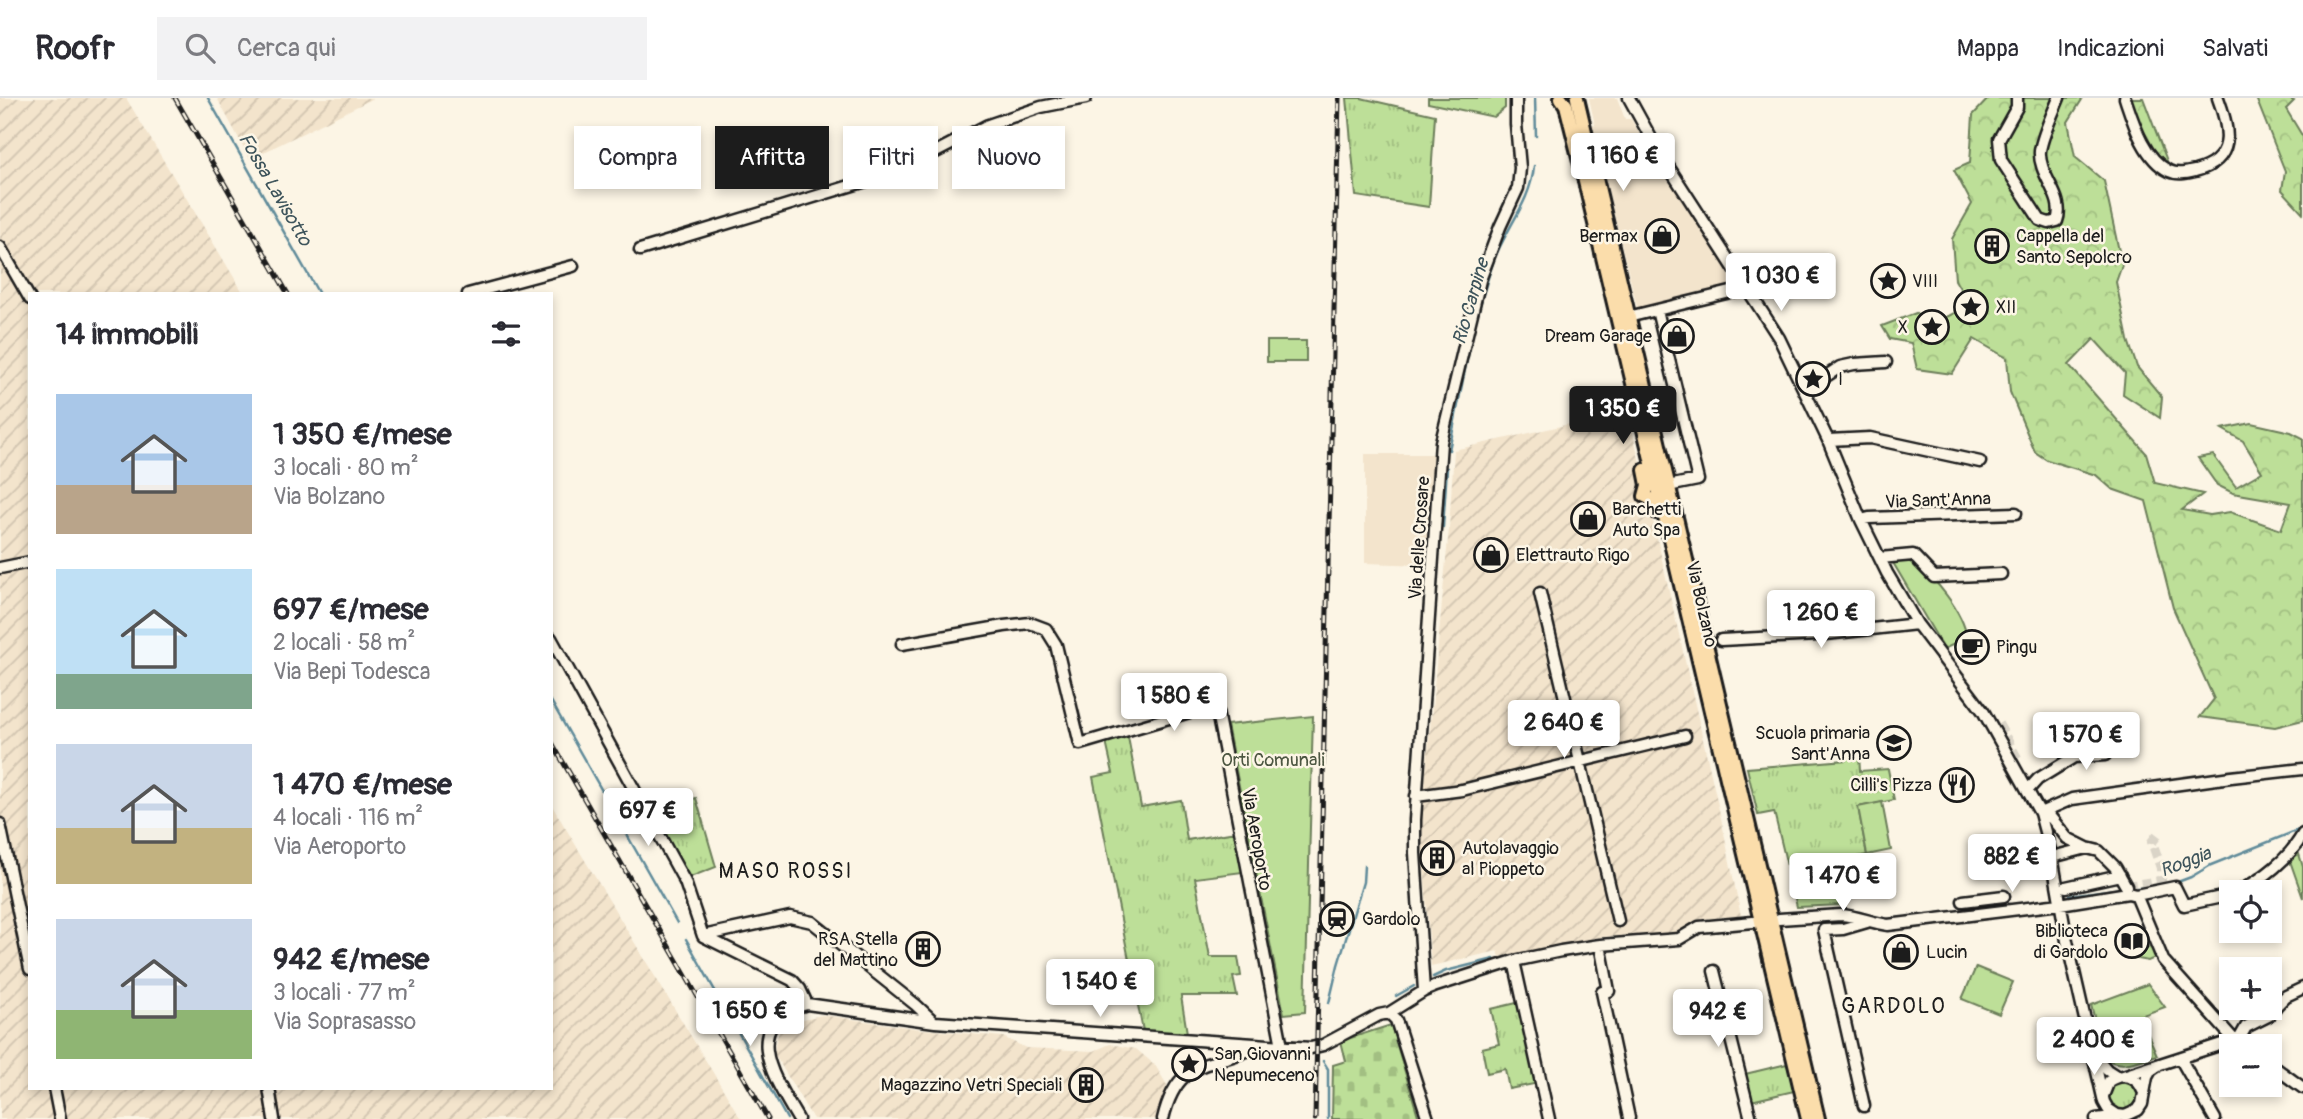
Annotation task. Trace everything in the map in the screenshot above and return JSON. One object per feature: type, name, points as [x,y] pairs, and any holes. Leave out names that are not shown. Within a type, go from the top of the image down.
[{"type":"main road","name":"Via Bolzano","points":[[1560,98],[1566,105],[1637,401],[1636,425],[1648,485],[1645,496],[1655,501],[1669,562],[1676,570],[1808,1119]]},
{"type":"main road","name":"Via Bolzano","points":[[1577,98],[1818,1119]]},
{"type":"main road","points":[[1600,153],[1598,158],[1609,206],[1605,224]]},
{"type":"street","points":[[640,250],[727,226],[743,218],[899,171],[988,125],[1041,107],[1086,98]]},
{"type":"street","name":"Via delle Crosare","points":[[1424,991],[1415,853],[1416,796],[1441,442],[1480,280],[1518,188],[1520,168],[1516,124],[1517,98]]},
{"type":"street","name":"Via Sant'Anna","points":[[1629,98],[1657,149],[1779,338],[1828,440],[1861,520],[1917,624],[1983,711],[2044,813]]},
{"type":"street","points":[[2017,98],[2017,107],[1999,139],[2001,160],[2040,220],[2049,223],[2057,221],[2060,215],[2045,178],[2040,152],[2059,98]]},
{"type":"street","points":[[2125,98],[2134,125],[2151,154],[2170,172],[2183,174],[2208,167],[2221,157],[2228,134],[2218,98]]},
{"type":"street","points":[[0,247],[28,296]]},
{"type":"street","points":[[476,292],[573,266]]},
{"type":"street","points":[[1628,317],[1747,288]]},
{"type":"street","points":[[1657,310],[1698,480],[1668,486]]},
{"type":"street","points":[[1805,390],[1840,367],[1885,362]]},
{"type":"street","name":"Via Sant'Anna","points":[[1828,440],[1870,438],[1980,461]]},
{"type":"street","name":"Via Sant'Anna","points":[[1861,520],[2016,513]]},
{"type":"street","points":[[1880,558],[1913,555],[1934,576],[2001,574]]},
{"type":"street","points":[[0,568],[28,562]]},
{"type":"street","points":[[1540,593],[1618,921]]},
{"type":"street","name":"Via Aeroporto","points":[[902,644],[1030,623],[1046,629],[1056,645],[1080,744],[1210,706],[1217,712],[1282,1046]]},
{"type":"street","points":[[1721,640],[1817,635],[1917,624]]},
{"type":"street","points":[[553,642],[685,882],[702,936],[792,980],[807,1004]]},
{"type":"street","points":[[2028,790],[2038,779],[2074,757],[2105,755],[2103,737],[2125,734]]},
{"type":"street","points":[[1416,796],[1462,790],[1685,736]]},
{"type":"street","points":[[2044,813],[2071,799],[2303,769]]},
{"type":"street","points":[[2044,813],[2067,838],[2099,851],[2115,867],[2126,886]]},
{"type":"street","points":[[2044,813],[2060,904],[2108,1118]]},
{"type":"street","points":[[0,824],[27,944]]},
{"type":"street","points":[[2259,880],[2296,847],[2303,834]]},
{"type":"street","points":[[2052,857],[2087,848]]},
{"type":"street","points":[[2066,887],[2120,875]]},
{"type":"street","points":[[1779,919],[1841,915],[1888,925],[2019,904],[2060,904],[2127,893],[2136,895],[2175,887],[2184,905],[2219,898]]},
{"type":"street","points":[[2136,895],[2163,960],[2232,1034]]},
{"type":"street","points":[[1962,901],[2004,896]]},
{"type":"street","points":[[702,936],[790,917],[812,922],[916,1005],[934,1023]]},
{"type":"street","points":[[798,1119],[768,1063],[765,1046],[770,1027],[776,1019],[795,1007],[807,1004],[934,1023],[1317,1048],[1379,1015],[1389,1013],[1424,991],[1514,961],[1600,945],[1679,939],[1699,927],[1753,922]]},
{"type":"street","points":[[1864,1106],[1824,930],[1843,929],[1868,922]]},
{"type":"street","points":[[1600,945],[1609,991],[1602,992],[1629,1118]]},
{"type":"street","points":[[1514,961],[1549,1119]]},
{"type":"street","points":[[1714,971],[1751,1119]]},
{"type":"street","points":[[2244,1034],[2246,1027],[2270,1015],[2286,996],[2303,988]]},
{"type":"street","points":[[1389,1013],[1396,1020],[1428,1119]]},
{"type":"street","points":[[1163,1119],[1174,1088],[1195,1067],[1260,1045]]},
{"type":"street","points":[[2090,1119],[2104,1102],[2105,1087],[2112,1080],[2219,1045]]},
{"type":"street","points":[[2091,1047],[2102,1065],[2120,1076],[2134,1079],[2143,1092]]},
{"type":"street","points":[[2180,1058],[2215,1119]]},
{"type":"street","points":[[2096,1119],[2125,1117],[2141,1107],[2148,1075],[2160,1064]]},
{"type":"street","points":[[2282,1073],[2303,1088]]},
{"type":"street","points":[[54,1090],[60,1119]]},
{"type":"street","points":[[269,1090],[274,1119]]},
{"type":"street","points":[[2104,1102],[2112,1113],[2125,1117]]},
{"type":"shaded area","points":[[0,98],[126,98],[243,292],[28,292],[28,1090],[553,1090],[553,807],[741,1119],[0,1119]]},
{"type":"shaded area","points":[[217,98],[374,98],[250,159]]},
{"type":"shaded area","points":[[1589,98],[1617,98],[1625,119],[1631,119],[1739,287],[1638,311],[1592,126],[1595,125]]},
{"type":"shaded area","points":[[1628,411],[1741,916],[1702,919],[1675,933],[1601,937],[1500,957],[1498,951],[1431,966],[1421,825],[1454,450]]},
{"type":"shaded area","points":[[1365,454],[1433,454],[1425,565],[1365,563]]},
{"type":"shaded area","points":[[822,1015],[1003,1037],[1026,1048],[1094,1051],[1110,1044],[1136,1049],[1155,1065],[1167,1085],[1159,1119],[813,1119],[775,1055],[775,1044],[779,1032],[799,1020]]},
{"type":"green space","points":[[1347,98],[1361,98],[1435,115],[1429,207],[1356,196]]},
{"type":"green space","points":[[1428,98],[1505,98],[1505,108],[1494,117],[1428,103]]},
{"type":"green space","points":[[1989,98],[2083,98],[2068,122],[2075,157],[2104,181],[2122,265],[2116,282],[2128,340],[2137,367],[2162,397],[2160,418],[2123,394],[2125,373],[2094,339],[2069,365],[2146,453],[2155,483],[2203,494],[2182,510],[2210,515],[2230,512],[2281,530],[2291,503],[2233,493],[2217,485],[2198,458],[2213,455],[2236,487],[2262,472],[2243,441],[2222,429],[2251,423],[2291,432],[2303,438],[2303,720],[2275,727],[2200,717],[2214,699],[2173,608],[2146,501],[2112,489],[2096,475],[2047,460],[2035,452],[2010,392],[2007,358],[1974,339],[1952,374],[1917,369],[1911,343],[1890,339],[1882,326],[1916,313],[1931,325],[1970,305],[1955,280],[1952,239],[1972,204],[1954,170],[1970,163],[1973,115]]},
{"type":"green space","points":[[2121,98],[2143,98],[2169,166],[2154,152],[2126,100]]},
{"type":"green space","points":[[2256,98],[2288,98],[2294,101],[2286,109],[2303,137],[2303,213],[2282,190],[2285,171]]},
{"type":"green space","points":[[1267,341],[1306,341],[1306,362],[1267,362]]},
{"type":"green space","points":[[1913,558],[1938,584],[1953,605],[1960,616],[1967,638],[1944,649],[1892,561]]},
{"type":"green space","name":"Orti Comunali","points":[[1313,716],[1305,1012],[1284,1014],[1227,725]]},
{"type":"green space","points":[[1128,737],[1141,807],[1181,800],[1187,840],[1236,832],[1243,872],[1195,878],[1210,957],[1238,957],[1241,976],[1233,977],[1237,996],[1181,996],[1187,1033],[1143,1031],[1093,777],[1113,773],[1106,742]]},
{"type":"green space","points":[[1859,755],[1860,771],[1888,769],[1894,800],[1858,807],[1867,855],[1834,861],[1842,905],[1797,907],[1774,812],[1758,815],[1747,768],[1846,760],[1846,756]]},
{"type":"green space","points":[[696,798],[716,867],[688,878],[652,812]]},
{"type":"green space","points":[[1882,802],[1891,850],[1867,855],[1858,807]]},
{"type":"green space","points":[[2299,854],[2303,867],[2303,898],[2289,858]]},
{"type":"green space","points":[[2153,946],[2157,957],[2148,961],[2124,956]]},
{"type":"green space","points":[[1976,967],[2013,982],[1999,1014],[1962,999]]},
{"type":"green space","points":[[2148,984],[2165,1007],[2140,1016],[2157,1055],[2124,1064],[2111,1062],[2105,1058],[2091,1005]]},
{"type":"green space","points":[[1521,1002],[1539,1083],[1509,1089],[1505,1069],[1487,1073],[1482,1048],[1499,1044],[1491,1009]]},
{"type":"green space","points":[[1391,1025],[1419,1119],[1332,1119],[1333,1065],[1346,1061],[1341,1041]]},
{"type":"green space","points":[[1787,1064],[1794,1091],[1751,1101],[1745,1074]]},
{"type":"green space","points":[[2124,1081],[2135,1085],[2139,1096],[2135,1107],[2124,1111],[2113,1107],[2109,1096],[2113,1085]]},
{"type":"waterway","name":"Fossa Lavisotto","points":[[208,98],[318,292]]},
{"type":"waterway","name":"Rio Carpine","points":[[1535,98],[1536,136]]},
{"type":"waterway","name":"Rio Carpine","points":[[1449,450],[1486,283],[1499,248],[1528,191],[1534,166]]},
{"type":"waterway","name":"Rio Carpine","points":[[1443,527],[1447,468]]},
{"type":"waterway","name":"Fossa Lavisotto","points":[[553,705],[677,923]]},
{"type":"waterway","name":"Roggia","points":[[2175,883],[2211,865],[2303,828]]},
{"type":"waterway","points":[[1329,1003],[1363,882],[1364,866]]},
{"type":"waterway","name":"Roggia","points":[[2070,895],[2123,888]]},
{"type":"waterway","name":"Roggia","points":[[2130,888],[2144,888]]},
{"type":"waterway","name":"Fossa Lavisotto","points":[[686,939],[787,1119]]},
{"type":"waterway","name":"Roggia","points":[[1433,977],[1494,959]]},
{"type":"waterway","name":"Roggia","points":[[1396,996],[1414,986]]},
{"type":"waterway","name":"Roggia","points":[[1323,1061],[1328,1069],[1328,1119]]},
{"type":"tunnel","points":[[1998,724],[2020,763]]},
{"type":"tunnel","points":[[2126,886],[2161,881],[2161,868],[2152,842],[2158,834]]},
{"type":"railway","points":[[175,98],[287,292]]},
{"type":"railway","points":[[1315,1119],[1339,98]]},
{"type":"railway","points":[[553,744],[768,1119]]},
{"type":"place","name":"Bermax","points":[[1662,236]]},
{"type":"place","name":"Cappella del Santo Sepolcro","points":[[1992,246]]},
{"type":"place","name":"VIII","points":[[1888,281]]},
{"type":"place","name":"XII","points":[[1971,307]]},
{"type":"place","name":"X","points":[[1932,327]]},
{"type":"place","name":"Dream Garage","points":[[1677,336]]},
{"type":"place","name":"I","points":[[1813,379]]},
{"type":"place","name":"Barchetti Auto Spa","points":[[1588,519]]},
{"type":"place","name":"Elettrauto Rigo","points":[[1491,555]]},
{"type":"place","name":"Pingu","points":[[1972,647]]},
{"type":"place","name":"Scuola primaria Sant'Anna","points":[[1894,743]]},
{"type":"place","name":"Cilli's Pizza","points":[[1957,785]]},
{"type":"place","name":"Autolavaggio al Pioppeto","points":[[1437,858]]},
{"type":"place","name":"Gardolo","points":[[1337,919]]},
{"type":"place","name":"Biblioteca di Gardolo","points":[[2132,941]]},
{"type":"place","name":"RSA Stella del Mattino","points":[[923,949]]},
{"type":"place","name":"Lucin","points":[[1901,952]]},
{"type":"place","name":"San Giovanni Nepumeceno","points":[[1189,1064]]},
{"type":"place","name":"Magazzino Vetri Speciali","points":[[1086,1085]]},
{"type":"district","name":"MASO ROSSI","points":[[786,871]]},
{"type":"district","name":"GARDOLO","points":[[1894,1006]]}]
